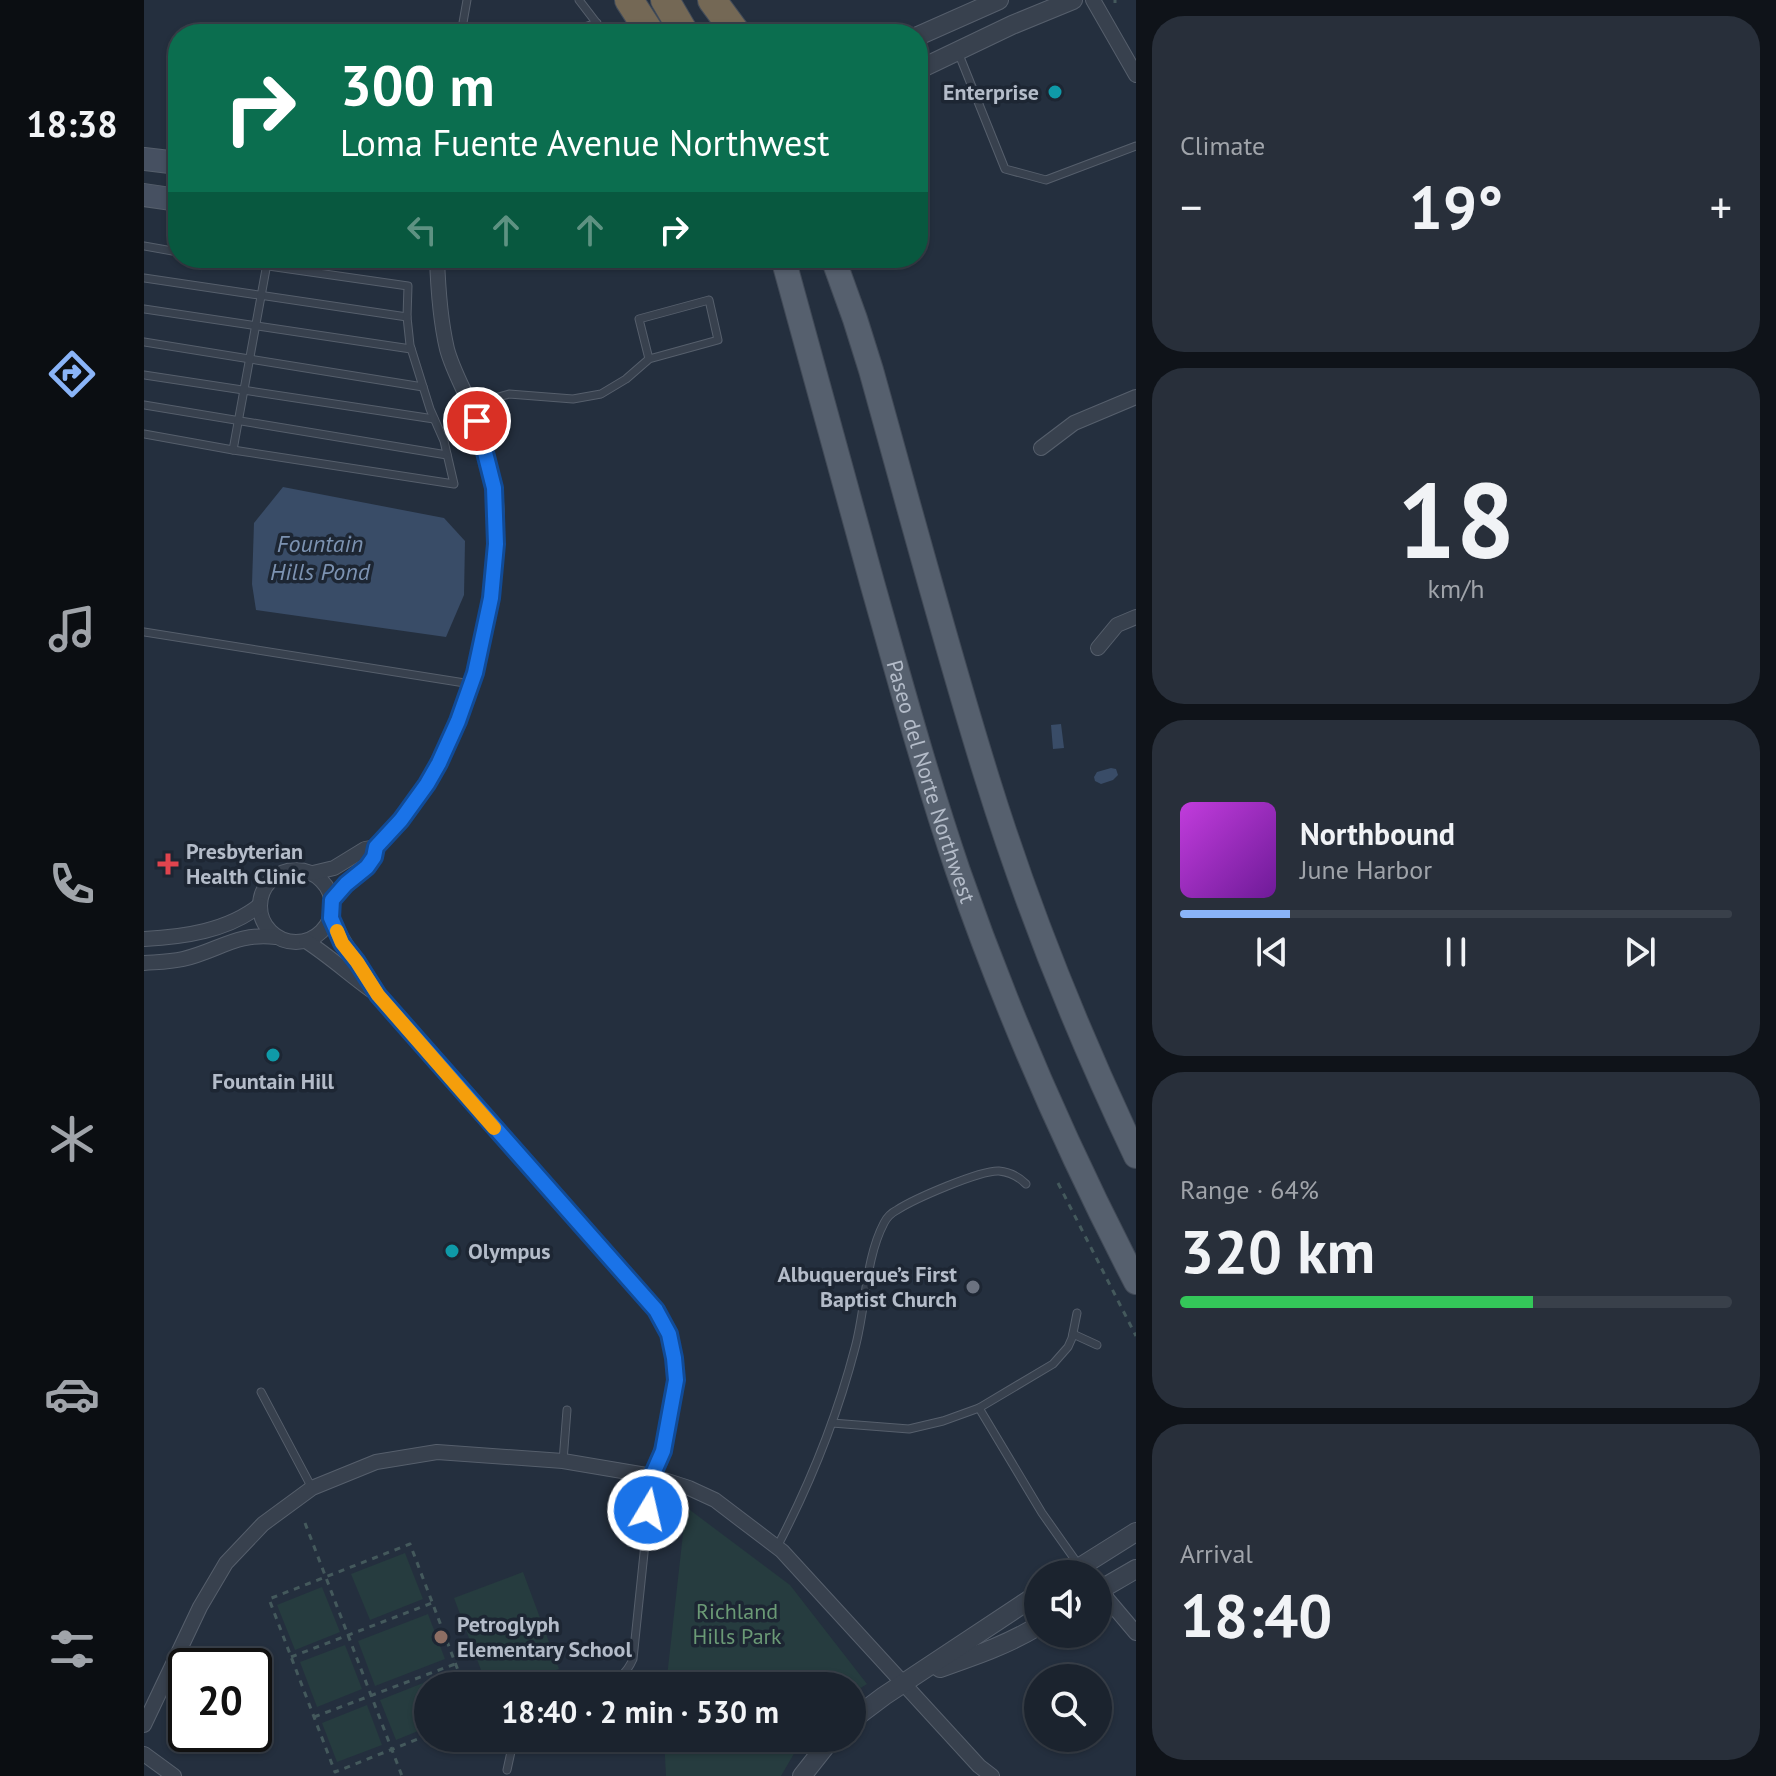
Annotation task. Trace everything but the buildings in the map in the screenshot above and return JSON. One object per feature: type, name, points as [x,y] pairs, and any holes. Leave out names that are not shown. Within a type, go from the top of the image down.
[{"type":"highway","points":[[629,0],[645,24]]},
{"type":"highway","points":[[665,0],[679,24]]},
{"type":"highway","points":[[701,0],[716,24]]},
{"type":"highway","points":[[712,0],[730,24]]},
{"type":"main road","points":[[144,159],[168,162]]},
{"type":"main road","points":[[144,195],[168,199]]},
{"type":"main road","name":"Paseo del Norte Northwest","points":[[786,268],[906,705],[958,870],[1028,1054],[1068,1146],[1136,1282]]},
{"type":"main road","points":[[837,268],[871,370],[987,781],[1051,958],[1102,1083],[1136,1156]]},
{"type":"main road","points":[[851,268],[859,295],[871,370]]},
{"type":"street","points":[[928,32],[999,0]]},
{"type":"street","points":[[928,65],[1073,0]]},
{"type":"street","points":[[1093,0],[1136,75]]},
{"type":"street","points":[[332,900],[367,867],[376,847],[401,820],[427,784],[449,743],[471,684],[491,598],[496,544],[494,488],[477,421],[454,368],[443,331],[438,268]]},
{"type":"street","points":[[1041,448],[1074,423],[1136,397]]},
{"type":"street","points":[[1098,648],[1117,625],[1136,617]]},
{"type":"street","points":[[313,873],[334,868],[365,849],[376,847]]},
{"type":"street","points":[[276,937],[261,917],[261,895],[266,885],[282,872],[303,870],[313,873],[328,889],[332,900],[331,918],[342,943],[378,995],[656,1310],[669,1334],[676,1380],[663,1451],[652,1476]]},
{"type":"street","points":[[144,939],[182,935],[222,925],[260,905]]},
{"type":"street","points":[[144,963],[184,959],[251,936],[306,941],[321,933],[331,918]]},
{"type":"street","points":[[306,941],[378,995]]},
{"type":"street","points":[[144,1725],[200,1607],[226,1563],[263,1524],[312,1488],[376,1462],[437,1452],[563,1461],[652,1476],[715,1500],[777,1547],[904,1683],[975,1771],[992,1776]]},
{"type":"street","points":[[1096,1560],[1136,1532]]},
{"type":"street","points":[[1112,1583],[1136,1569]]},
{"type":"street","points":[[866,1710],[1024,1603]]},
{"type":"street","points":[[1112,1605],[1136,1633]]},
{"type":"street","points":[[904,1683],[993,1650],[1024,1634]]},
{"type":"street","points":[[802,1776],[821,1752]]},
{"type":"street","points":[[144,1754],[174,1776]]},
{"type":"lane","points":[[463,24],[467,0]]},
{"type":"lane","points":[[579,0],[597,23],[594,24]]},
{"type":"lane","points":[[957,51],[1005,169],[1046,180],[1136,146]]},
{"type":"lane","points":[[144,246],[168,250]]},
{"type":"lane","points":[[233,450],[267,268]]},
{"type":"lane","points":[[144,434],[454,484],[444,441],[411,349],[407,317],[408,286],[274,268]]},
{"type":"lane","points":[[144,278],[407,317]]},
{"type":"lane","points":[[470,405],[509,394],[573,399],[601,394],[626,379],[649,359],[718,340],[709,300],[639,319],[649,359]]},
{"type":"lane","points":[[144,309],[411,349]]},
{"type":"lane","points":[[144,342],[423,387]]},
{"type":"lane","points":[[144,375],[434,419]]},
{"type":"lane","points":[[144,405],[447,455]]},
{"type":"lane","points":[[144,632],[471,684]]},
{"type":"lane","points":[[777,1547],[832,1423],[856,1344],[874,1249],[888,1216],[914,1201],[988,1172],[1011,1174],[1026,1184]]},
{"type":"lane","points":[[832,1423],[909,1429],[979,1408],[1053,1364],[1067,1349],[1077,1313]]},
{"type":"lane","points":[[1073,1334],[1097,1345]]},
{"type":"lane","points":[[261,1392],[312,1488]]},
{"type":"lane","points":[[979,1408],[1071,1560]]},
{"type":"lane","points":[[563,1461],[567,1410]]},
{"type":"lane","points":[[626,1672],[633,1659],[652,1476]]},
{"type":"lane","points":[[507,1770],[511,1752]]},
{"type":"path","points":[[1058,1183],[1136,1336]]},
{"type":"path","points":[[305,1523],[402,1776]]},
{"type":"path","points":[[414,1740],[335,1772],[269,1599],[410,1544],[458,1672]]},
{"type":"path","points":[[291,1657],[432,1603]]},
{"type":"path","points":[[314,1717],[455,1664]]},
{"type":"green space","name":"Richland Hills Park","points":[[686,1507],[790,1585],[858,1672],[668,1672]]},
{"type":"green space","points":[[405,1553],[423,1599],[370,1620],[351,1574]]},
{"type":"green space","points":[[523,1572],[559,1669],[551,1672],[482,1672],[454,1598]]},
{"type":"green space","points":[[322,1587],[340,1632],[295,1650],[277,1605]]},
{"type":"green space","points":[[428,1614],[445,1659],[375,1686],[358,1641]]},
{"type":"green space","points":[[345,1645],[362,1689],[317,1707],[300,1662]]},
{"type":"green space","points":[[414,1687],[414,1733],[396,1740],[380,1700]]},
{"type":"green space","points":[[367,1705],[382,1745],[337,1762],[322,1723]]},
{"type":"green space","points":[[665,1752],[795,1752],[781,1776],[666,1776]]},
{"type":"water","name":"Fountain Hills Pond","points":[[283,487],[444,518],[465,541],[464,595],[446,637],[256,610],[252,584],[254,523]]},
{"type":"water","points":[[1061,724],[1064,748],[1053,749],[1051,725]]},
{"type":"water","points":[[1116,769],[1118,775],[1113,780],[1101,784],[1095,781],[1097,772]]},
{"type":"slow traffic","points":[[337,931],[378,995],[494,1128]]},
{"type":"place","name":"Enterprise","points":[[1055,92]]},
{"type":"place","name":"Presbyterian Health Clinic","points":[[168,864]]},
{"type":"place","name":"Fountain Hill","points":[[273,1055]]},
{"type":"place","name":"Olympus","points":[[452,1251]]},
{"type":"place","name":"Albuquerque’s First Baptist Church","points":[[973,1287]]},
{"type":"place","name":"Petroglyph Elementary School","points":[[441,1637]]},
{"type":"route","points":[[477,421],[494,488],[496,544],[491,598],[475,673],[458,721],[427,784],[401,820],[376,847],[367,867],[332,900],[331,918],[342,943],[378,995],[656,1310],[669,1334],[676,1380],[663,1451],[652,1476],[648,1510]]}]
